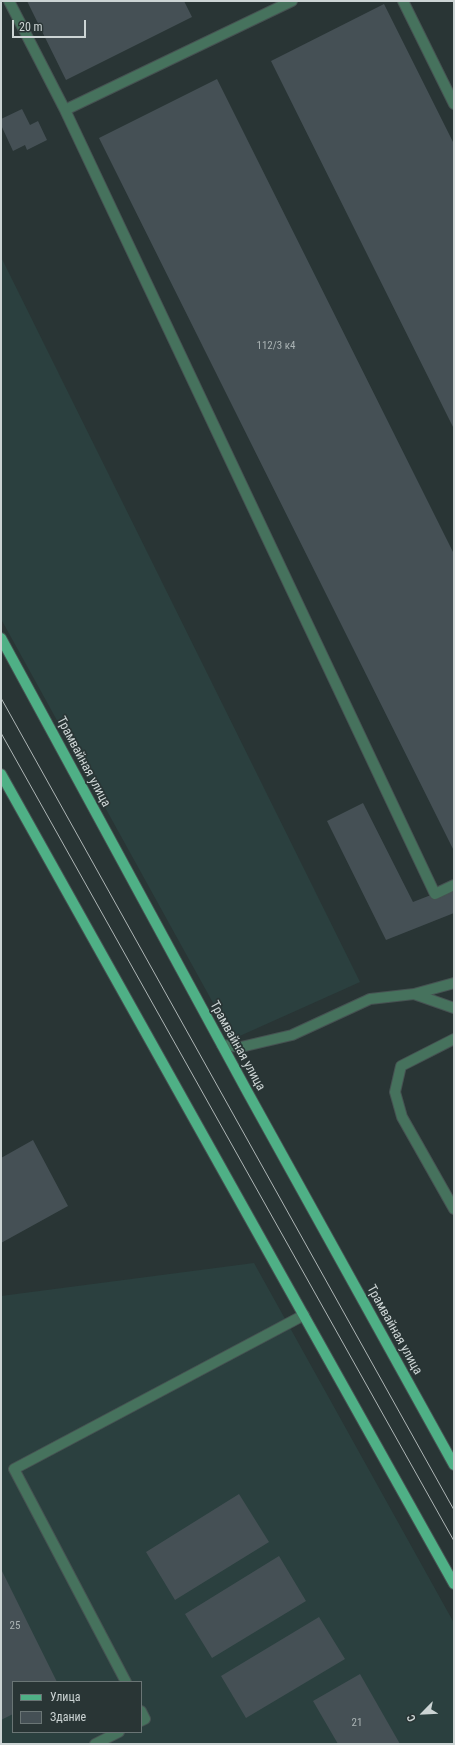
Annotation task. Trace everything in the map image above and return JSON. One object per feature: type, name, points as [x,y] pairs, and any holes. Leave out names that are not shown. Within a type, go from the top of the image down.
[{"type":"main road","name":"Трамвайная улица","points":[[1,638],[222,1045],[454,1465]]},
{"type":"main road","points":[[1,774],[454,1584]]},
{"type":"lane","points":[[9,1],[65,110],[435,894],[454,885]]},
{"type":"lane","points":[[65,110],[292,1]]},
{"type":"lane","points":[[404,1],[454,104]]},
{"type":"lane","points":[[222,1045],[241,1047],[292,1035],[370,999],[414,994],[454,983]]},
{"type":"lane","points":[[414,994],[454,1008]]},
{"type":"lane","points":[[454,1039],[401,1066],[395,1092],[402,1117],[454,1209]]},
{"type":"lane","points":[[125,1681],[14,1469],[304,1315]]},
{"type":"lane","points":[[95,1744],[117,1733]]},
{"type":"shaded area","points":[[1,257],[360,982],[233,1039],[1,619]]},
{"type":"shaded area","points":[[254,1263],[454,1623],[454,1744],[1,1744],[1,1296]]},
{"type":"building","points":[[27,1],[184,1],[192,17],[66,80]]},
{"type":"building","points":[[384,4],[454,144],[454,429],[271,61]]},
{"type":"building","points":[[217,79],[454,554],[454,851],[99,138]]},
{"type":"building","points":[[22,109],[30,125],[38,121],[47,140],[27,150],[25,145],[13,151],[1,125],[1,119]]},
{"type":"building","points":[[363,803],[413,902],[454,886],[454,913],[386,940],[327,821]]},
{"type":"building","points":[[33,1140],[68,1206],[1,1243],[1,1158]]},
{"type":"building","points":[[239,1494],[269,1542],[175,1600],[146,1552]]},
{"type":"building","points":[[279,1556],[306,1601],[212,1658],[185,1614]]},
{"type":"building","points":[[1,1569],[57,1681],[12,1681],[12,1714],[1,1720]]},
{"type":"building","points":[[319,1617],[345,1659],[246,1718],[221,1676]]},
{"type":"building","points":[[360,1674],[400,1744],[338,1744],[313,1701]]},
{"type":"tram line","points":[[1,698],[454,1510]]},
{"type":"tram line","points":[[1,733],[454,1541]]}]
